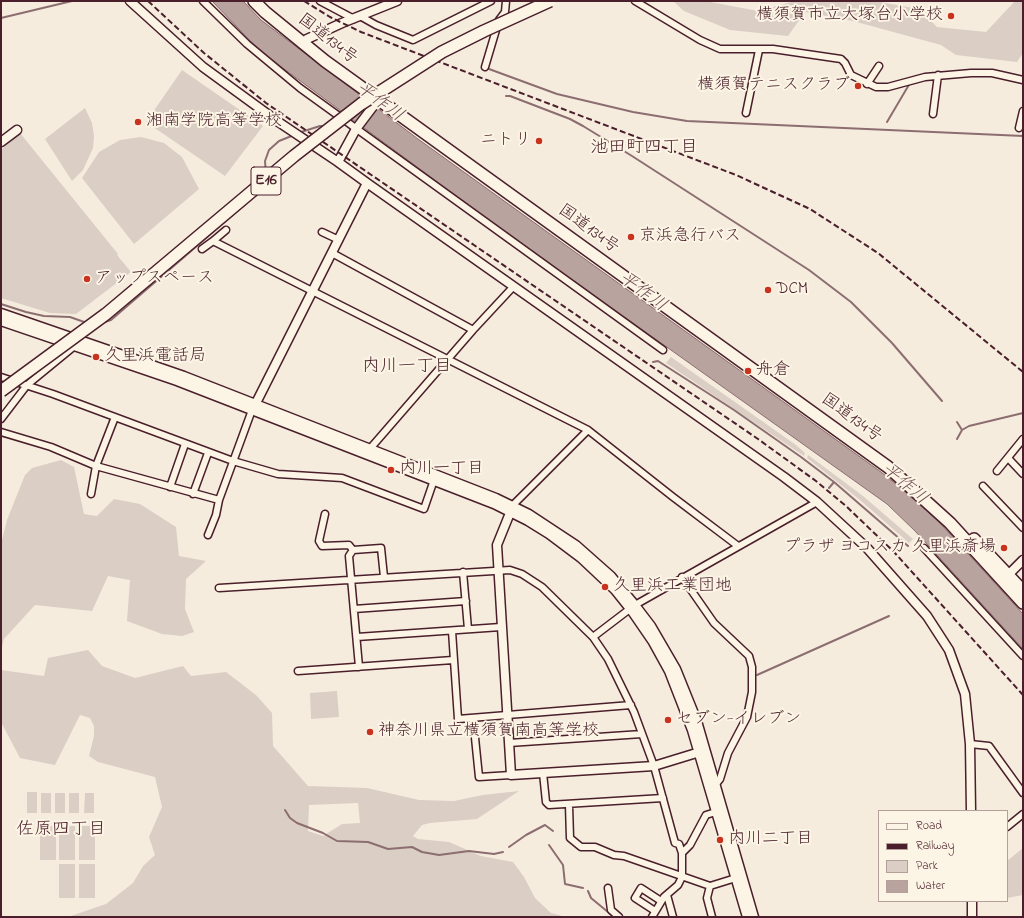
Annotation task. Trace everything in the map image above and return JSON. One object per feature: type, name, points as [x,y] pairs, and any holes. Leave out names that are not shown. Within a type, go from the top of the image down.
[{"type":"highway","name":"国道134号","points":[[254,1],[379,99],[888,467],[946,520],[1005,578],[1023,591]]},
{"type":"highway","name":"国道134号","points":[[263,1],[305,42]]},
{"type":"highway","name":"E16","points":[[1,386],[102,312],[313,136],[358,101],[437,51],[540,1]]},
{"type":"highway","name":"E16","points":[[1,391],[106,314],[294,156],[361,104],[442,52],[550,1]]},
{"type":"highway","name":"国道134号","points":[[1005,578],[1023,603]]},
{"type":"street","points":[[130,1],[203,67],[817,502],[867,548],[908,593],[937,630],[948,650],[965,694],[970,744],[971,810]]},
{"type":"street","points":[[203,1],[247,44],[345,121],[358,128],[663,350]]},
{"type":"street","points":[[320,1],[413,40],[491,1]]},
{"type":"street","points":[[305,42],[357,17],[397,1]]},
{"type":"street","points":[[486,68],[498,20],[505,12],[506,1]]},
{"type":"street","points":[[635,1],[700,40],[720,49],[773,49],[841,59],[846,63],[851,75],[876,87],[888,87],[938,75],[992,73],[1023,80]]},
{"type":"street","points":[[746,112],[759,50]]},
{"type":"street","points":[[867,84],[879,66]]},
{"type":"street","points":[[933,114],[938,75]]},
{"type":"street","points":[[338,162],[358,128],[379,99]]},
{"type":"street","points":[[1019,128],[1023,111]]},
{"type":"street","points":[[1,142],[17,130]]},
{"type":"street","points":[[208,535],[233,461],[254,407],[367,183]]},
{"type":"street","points":[[202,249],[226,230]]},
{"type":"street","points":[[322,232],[339,240]]},
{"type":"street","points":[[213,241],[588,430],[738,546]]},
{"type":"street","points":[[332,253],[473,330]]},
{"type":"street","points":[[368,451],[513,286]]},
{"type":"street","points":[[1,313],[78,342]]},
{"type":"street","points":[[1,321],[78,342],[184,376],[254,407],[368,451],[546,524],[586,554],[611,576],[633,607],[651,626],[676,669],[689,698],[702,752],[719,811],[739,877],[754,917]]},
{"type":"street","points":[[1,419],[27,385],[78,342]]},
{"type":"street","points":[[1,377],[27,385],[233,461],[278,474],[342,478],[424,509],[435,478]]},
{"type":"street","points":[[91,494],[96,466],[115,417]]},
{"type":"street","points":[[511,775],[496,546],[511,509],[588,430]]},
{"type":"street","points":[[1,432],[51,447],[96,466],[219,500]]},
{"type":"street","points":[[997,471],[1022,443]]},
{"type":"street","points":[[170,487],[185,444]]},
{"type":"street","points":[[193,494],[208,453]]},
{"type":"street","points":[[1008,458],[1023,474]]},
{"type":"street","points":[[983,486],[1023,528]]},
{"type":"street","points":[[593,637],[633,607],[682,577],[817,502]]},
{"type":"street","points":[[325,514],[319,541],[322,546],[349,545],[353,550]]},
{"type":"street","points":[[353,550],[381,548],[384,577]]},
{"type":"street","points":[[924,548],[1023,656]]},
{"type":"street","points":[[353,550],[349,556],[360,667]]},
{"type":"street","points":[[1005,578],[1023,560]]},
{"type":"street","points":[[219,588],[497,570],[510,570],[522,574],[542,587],[593,637],[608,659],[631,705],[642,734],[654,766],[675,843],[679,844],[682,853],[682,877],[678,885],[661,901],[653,914],[635,898],[641,888],[661,901]]},
{"type":"street","points":[[463,572],[468,630]]},
{"type":"street","points":[[682,577],[714,623],[750,656],[752,667],[752,692],[747,717],[728,752],[720,779],[715,785]]},
{"type":"street","points":[[354,609],[466,601]]},
{"type":"street","points":[[357,637],[501,627]]},
{"type":"street","points":[[452,631],[458,719],[631,705]]},
{"type":"street","points":[[298,671],[453,660]]},
{"type":"street","points":[[473,718],[479,777],[654,766],[702,752]]},
{"type":"street","points":[[509,743],[642,734]]},
{"type":"street","points":[[970,744],[989,746],[1023,793]]},
{"type":"street","points":[[702,752],[715,785],[719,811]]},
{"type":"street","points":[[543,773],[546,802],[549,805],[569,805],[663,798]]},
{"type":"street","points":[[569,805],[570,838],[575,844],[581,847],[595,848],[614,855],[624,856],[710,886],[739,877]]},
{"type":"street","points":[[682,853],[690,845],[706,815],[719,811]]},
{"type":"street","points":[[1008,826],[1023,814]]},
{"type":"street","points":[[739,877],[747,917]]},
{"type":"street","points":[[710,886],[707,898],[712,917]]},
{"type":"street","points":[[608,888],[611,910],[619,917]]},
{"type":"street","points":[[667,896],[673,917]]},
{"type":"street","points":[[972,902],[972,917]]},
{"type":"green space","points":[[673,1],[705,1],[758,11],[795,1],[874,1],[919,9],[937,27],[986,32],[1015,1],[1023,1],[1023,53],[1017,62],[956,55],[941,45],[853,21],[805,12],[788,36],[730,30],[684,11]]},
{"type":"green space","points":[[182,70],[263,126],[225,176],[146,122]]},
{"type":"green space","points":[[85,108],[92,123],[94,136],[93,148],[83,170],[72,181],[45,139]]},
{"type":"green space","points":[[20,133],[131,272],[76,314],[50,313],[1,298],[1,150]]},
{"type":"green space","points":[[141,137],[164,143],[182,157],[199,189],[134,244],[82,178],[99,152],[120,140]]},
{"type":"green space","points":[[671,357],[796,445],[805,453],[804,456],[666,363]]},
{"type":"green space","points":[[808,455],[863,496],[913,539],[909,543],[860,500],[807,458]]},
{"type":"green space","points":[[61,460],[74,467],[84,514],[97,516],[114,499],[140,504],[176,527],[179,556],[206,561],[186,579],[185,609],[194,632],[182,636],[162,634],[127,621],[130,580],[108,576],[92,611],[35,605],[4,639],[1,651],[1,544],[7,520],[25,475],[32,468]]},
{"type":"green space","points":[[88,650],[102,666],[135,678],[183,666],[191,676],[226,672],[256,695],[272,713],[273,746],[308,786],[367,788],[419,800],[454,801],[483,795],[519,791],[477,819],[422,825],[413,836],[418,839],[449,842],[481,856],[513,862],[524,877],[535,898],[551,913],[566,917],[68,917],[106,904],[133,883],[143,866],[155,855],[149,837],[162,807],[155,777],[98,762],[89,756],[94,736],[94,726],[90,718],[80,715],[55,765],[20,758],[1,722],[1,670],[44,676],[48,658]],"holes":[[[358,803],[360,823],[342,824],[323,836],[308,831],[309,805]]]},
{"type":"green space","points":[[337,691],[339,717],[311,719],[310,693]]},
{"type":"green space","points":[[27,792],[37,792],[37,813],[27,813]]},
{"type":"green space","points":[[41,793],[51,793],[51,813],[41,813]]},
{"type":"green space","points":[[55,793],[65,793],[65,813],[55,813]]},
{"type":"green space","points":[[69,793],[79,793],[79,813],[69,813]]},
{"type":"green space","points":[[85,793],[94,793],[94,813],[84,813]]},
{"type":"green space","points":[[40,826],[56,826],[56,860],[40,860]]},
{"type":"green space","points":[[59,826],[75,826],[75,860],[59,860]]},
{"type":"green space","points":[[79,826],[95,826],[95,860],[79,860]]},
{"type":"green space","points":[[1023,848],[1023,895],[1008,898],[1008,860]]},
{"type":"green space","points":[[59,864],[75,864],[75,898],[59,898]]},
{"type":"green space","points":[[79,864],[95,864],[95,898],[79,898]]},
{"type":"water","points":[[212,1],[243,1],[261,20],[418,139],[881,472],[918,502],[939,522],[1023,614],[1023,649],[915,531],[887,504],[504,231],[261,52]]},
{"type":"waterway","points":[[1,18],[72,1]]},
{"type":"waterway","points":[[489,69],[557,94],[633,112],[687,121],[1023,136]]},
{"type":"waterway","points":[[887,122],[910,83]]},
{"type":"waterway","points":[[506,96],[510,96],[570,119],[583,126],[809,270],[851,302],[892,343],[942,401]]},
{"type":"waterway","points":[[298,133],[320,126],[326,126]]},
{"type":"waterway","points":[[266,175],[265,161],[269,150],[279,141],[294,135]]},
{"type":"waterway","points":[[99,324],[111,320],[263,189]]},
{"type":"waterway","points":[[1,304],[44,316],[70,317],[87,323]]},
{"type":"waterway","points":[[653,362],[658,361],[734,410],[801,457],[834,482],[908,546]]},
{"type":"waterway","points":[[957,439],[962,430],[969,426],[1023,413]]},
{"type":"waterway","points":[[957,422],[962,430]]},
{"type":"waterway","points":[[829,488],[834,482]]},
{"type":"waterway","points":[[757,675],[889,616]]},
{"type":"waterway","points":[[285,810],[290,818],[297,823],[323,833],[337,841],[368,842],[388,849],[412,847],[422,852],[439,855],[469,851],[494,854],[503,852]]},
{"type":"waterway","points":[[509,847],[526,835],[545,825],[553,831]]},
{"type":"waterway","points":[[549,845],[563,865],[565,884],[583,888]]},
{"type":"waterway","points":[[588,891],[591,898],[614,917]]},
{"type":"railway","points":[[148,1],[204,53],[266,103],[758,439],[816,481],[846,506],[894,552],[1023,695]]},
{"type":"railway","points":[[304,1],[330,17],[361,32],[736,175],[810,209],[878,253],[1023,372]]},
{"type":"place","name":"横須賀市立大塚台小学校","points":[[951,16]]},
{"type":"place","name":"横須賀テニスクラブ","points":[[858,86]]},
{"type":"place","name":"湘南学院高等学校","points":[[138,122]]},
{"type":"place","name":"ニトリ","points":[[539,141]]},
{"type":"place","name":"京浜急行バス","points":[[631,237]]},
{"type":"place","name":"アップスペース","points":[[87,279]]},
{"type":"place","name":"DCM","points":[[768,290]]},
{"type":"place","name":"久里浜電話局","points":[[96,357]]},
{"type":"place","name":"舟倉","points":[[748,371]]},
{"type":"place","name":"内川一丁目","points":[[391,470]]},
{"type":"place","name":"プラザ ヨコスカ 久里浜斎場","points":[[1004,548]]},
{"type":"place","name":"久里浜工業団地","points":[[605,587]]},
{"type":"place","name":"セブン-イレブン","points":[[668,720]]},
{"type":"place","name":"神奈川県立横須賀南高等学校","points":[[370,732]]},
{"type":"place","name":"内川二丁目","points":[[720,840]]},
{"type":"district","name":"池田町四丁目","points":[[644,149]]},
{"type":"district","name":"内川一丁目","points":[[407,368]]},
{"type":"district","name":"佐原四丁目","points":[[61,831]]},
{"type":"water label","name":"平作川","points":[[379,103]]},
{"type":"water label","name":"平作川","points":[[642,293]]},
{"type":"water label","name":"平作川","points":[[904,485]]}]
